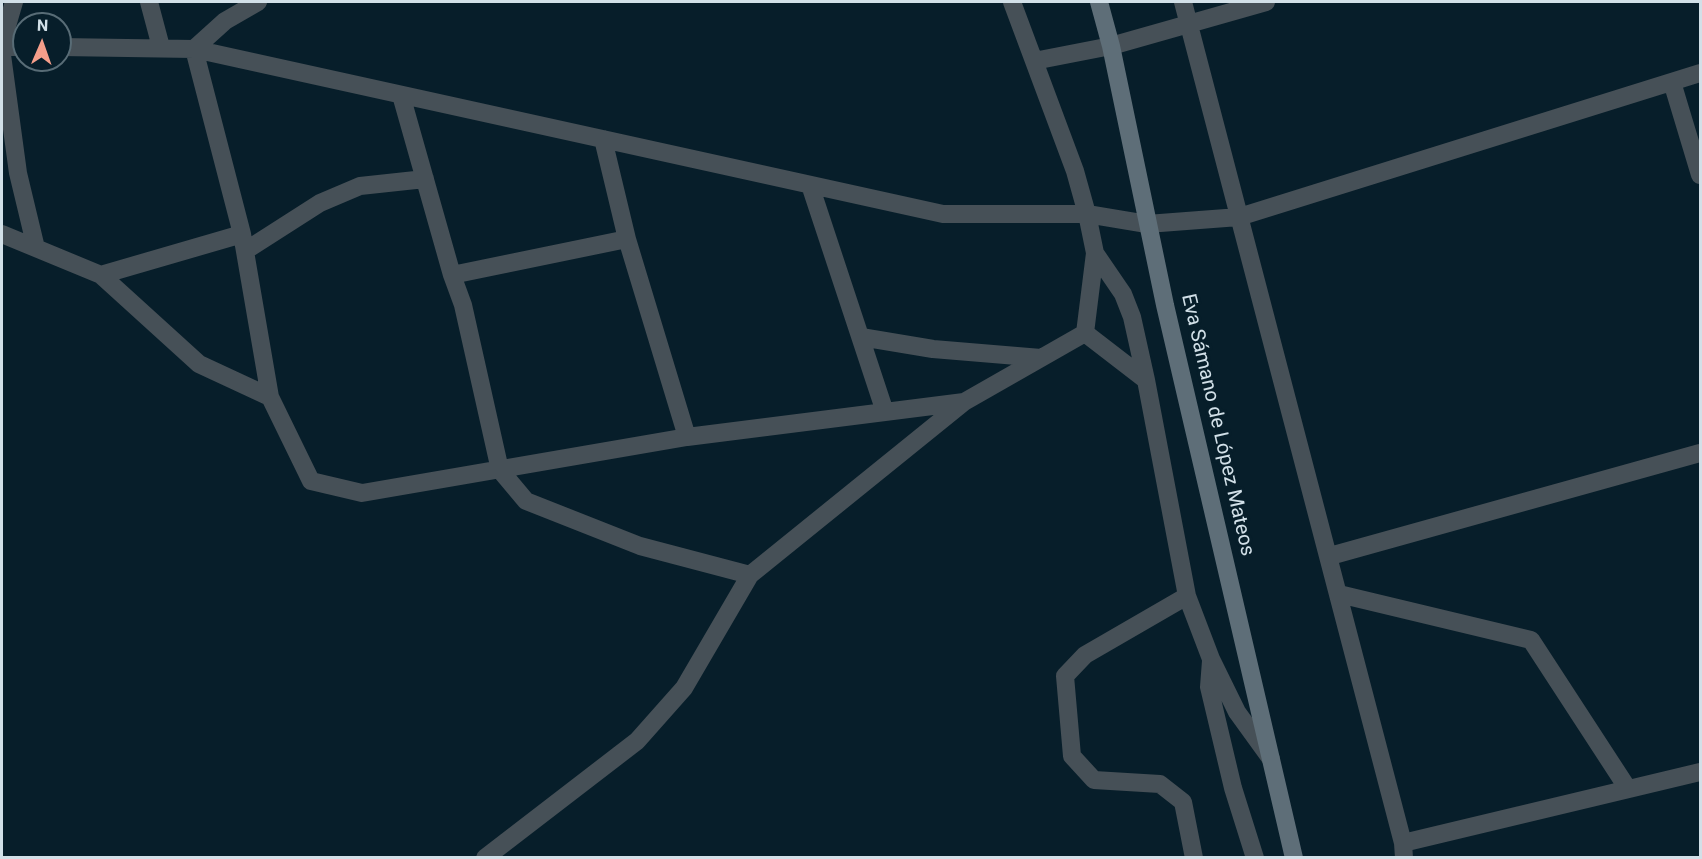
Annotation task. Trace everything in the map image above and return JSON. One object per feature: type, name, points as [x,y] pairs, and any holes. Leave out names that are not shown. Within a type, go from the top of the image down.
[{"type":"main road","name":"Eva Sámano de López Mateos","points":[[1099,2],[1111,46],[1148,224],[1294,858]]},
{"type":"street","points":[[2,45],[14,2]]},
{"type":"street","points":[[149,2],[161,47]]},
{"type":"street","points":[[194,49],[225,21],[258,2]]},
{"type":"street","points":[[1012,2],[1075,171],[1087,214],[1095,253],[1085,333]]},
{"type":"street","points":[[1183,2],[1330,556],[1404,850],[1628,789],[1701,772]]},
{"type":"street","points":[[1034,61],[1111,46],[1266,2]]},
{"type":"street","points":[[72,47],[194,49],[943,214],[1087,214],[1148,224],[1239,217],[1701,73]]},
{"type":"street","points":[[194,49],[243,243],[270,397],[311,481],[362,493],[687,437],[964,402]]},
{"type":"street","points":[[2,55],[18,173],[36,248]]},
{"type":"street","points":[[1672,82],[1701,175]]},
{"type":"street","points":[[401,95],[452,275],[463,305],[500,470],[526,501],[640,546],[750,575]]},
{"type":"street","points":[[603,140],[627,239],[687,437]]},
{"type":"street","points":[[101,275],[243,243],[320,203],[360,186],[425,179]]},
{"type":"street","points":[[810,185],[885,412]]},
{"type":"street","points":[[2,234],[101,275],[199,364],[270,397]]},
{"type":"street","points":[[452,275],[627,239]]},
{"type":"street","points":[[1095,253],[1123,294],[1132,317],[1187,596],[1211,659],[1238,712],[1273,760]]},
{"type":"street","points":[[485,858],[636,741],[684,688],[750,575],[964,402],[1085,333]]},
{"type":"street","points":[[1085,333],[1146,380]]},
{"type":"street","points":[[861,337],[933,349],[1041,358]]},
{"type":"street","points":[[1330,556],[1701,453]]},
{"type":"street","points":[[1339,594],[1531,640],[1628,789]]},
{"type":"street","points":[[1187,596],[1085,654],[1065,676],[1072,756],[1094,780],[1160,784],[1183,802],[1194,858]]},
{"type":"street","points":[[1211,659],[1209,687],[1233,788],[1255,858]]}]
